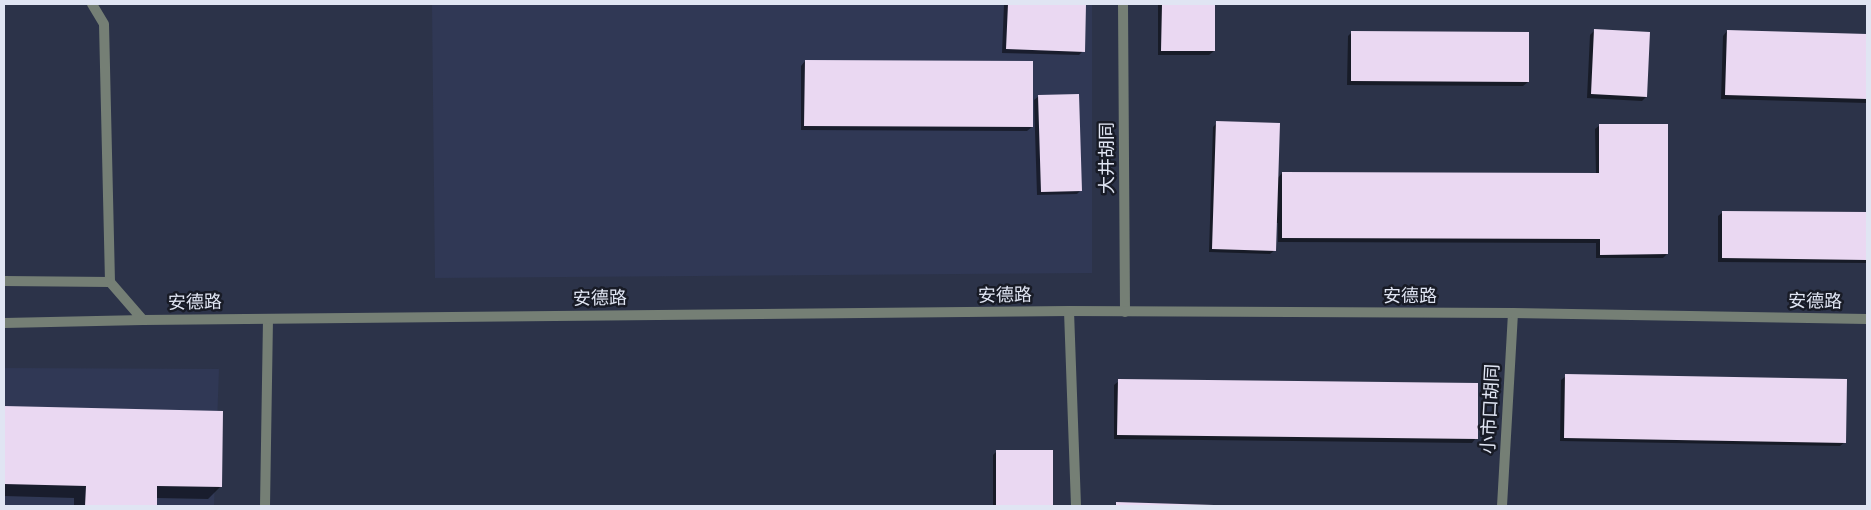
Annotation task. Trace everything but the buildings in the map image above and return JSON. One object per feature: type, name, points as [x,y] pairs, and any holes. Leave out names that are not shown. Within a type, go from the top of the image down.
[{"type":"street","points":[[4,281],[110,282],[104,24],[92,4]]},
{"type":"street","name":"大井胡同","points":[[1123,4],[1125,312]]},
{"type":"street","name":"安德路","points":[[110,282],[143,320]]},
{"type":"street","points":[[1068,311],[1076,506]]},
{"type":"street","name":"安德路","points":[[4,323],[1068,311],[1513,313],[1867,319]]},
{"type":"street","name":"小市口胡同","points":[[1502,506],[1513,313]]},
{"type":"street","points":[[265,506],[268,319]]},
{"type":"shaded area","points":[[432,4],[1092,4],[1092,273],[435,278]]},
{"type":"shaded area","points":[[4,368],[219,369],[214,506],[4,506]]}]
